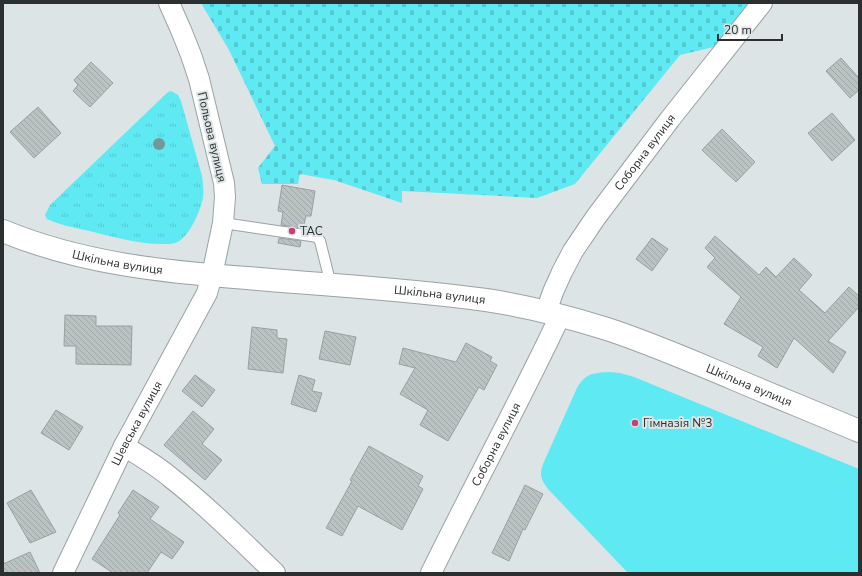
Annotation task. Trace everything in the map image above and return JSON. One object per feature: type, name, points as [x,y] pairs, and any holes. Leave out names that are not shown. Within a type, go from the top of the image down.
[{"type":"main road","name":"Шкільна вулиця","points":[[3,231],[48,247],[137,267],[435,294],[489,301],[553,314],[607,329],[646,343],[859,431]]},
{"type":"street","name":"Польова вулиця","points":[[169,3],[191,55],[199,79],[224,183],[225,197],[223,223],[212,275]]},
{"type":"street","name":"Соборна вулиця","points":[[430,573],[522,394],[553,314],[553,292],[573,251],[596,217],[670,119],[762,3]]},
{"type":"street","name":"Шевська вулиця","points":[[63,573],[124,446],[207,293],[212,275]]},
{"type":"street","points":[[124,446],[169,476],[186,490],[275,573]]},
{"type":"lane","points":[[223,223],[317,237],[320,241],[331,285]]},
{"type":"green space","points":[[201,3],[750,3],[718,46],[680,55],[575,184],[537,198],[402,191],[402,203],[334,180],[300,174],[298,184],[262,184],[258,168],[275,146],[229,50]]},
{"type":"green space","points":[[171,91],[178,95],[181,101],[202,176],[203,185],[203,198],[199,210],[193,224],[185,236],[172,244],[143,243],[66,226],[47,219],[45,215],[50,205],[168,92]]},
{"type":"green space","name":"Гімназія №3","points":[[610,372],[634,377],[859,469],[859,573],[628,573],[548,489],[542,480],[541,475],[543,464],[580,383],[590,375]]},
{"type":"building","points":[[841,58],[859,78],[859,90],[850,98],[826,71]]},
{"type":"building","points":[[91,62],[113,83],[90,107],[73,91],[78,85],[74,80]]},
{"type":"building","points":[[38,107],[61,133],[34,158],[10,132]]},
{"type":"building","points":[[832,113],[855,140],[832,161],[808,133]]},
{"type":"building","points":[[722,129],[755,162],[736,182],[702,150]]},
{"type":"building","points":[[282,185],[315,191],[311,216],[306,216],[303,228],[281,225],[283,212],[278,211]]},
{"type":"building","points":[[715,236],[759,275],[766,267],[776,277],[794,258],[812,275],[799,290],[825,313],[849,287],[859,296],[859,307],[828,341],[846,352],[833,373],[794,338],[777,368],[758,356],[763,347],[724,324],[741,297],[707,267],[715,258],[705,248]]},
{"type":"building","points":[[279,238],[301,241],[300,247],[278,243]]},
{"type":"building","points":[[652,238],[668,249],[652,271],[636,259]]},
{"type":"building","points":[[65,315],[96,316],[96,326],[132,326],[131,365],[76,364],[76,346],[64,346]]},
{"type":"building","points":[[252,327],[277,330],[277,338],[287,339],[283,373],[248,369]]},
{"type":"building","points":[[325,331],[356,337],[350,365],[319,359]]},
{"type":"building","points":[[466,343],[492,357],[490,361],[497,365],[484,390],[479,387],[448,441],[420,425],[428,410],[400,394],[415,368],[399,364],[403,348],[456,362]]},
{"type":"building","points":[[195,375],[215,390],[202,407],[182,391]]},
{"type":"building","points":[[299,375],[315,380],[312,391],[322,393],[316,412],[291,404]]},
{"type":"building","points":[[56,410],[83,427],[69,450],[41,433]]},
{"type":"building","points":[[193,411],[214,429],[202,444],[222,460],[205,480],[164,445]]},
{"type":"building","points":[[369,446],[423,476],[418,486],[423,489],[402,530],[358,506],[342,536],[326,528]]},
{"type":"building","points":[[525,485],[543,494],[525,530],[523,529],[509,561],[492,553]]},
{"type":"building","points":[[31,490],[56,532],[30,543],[7,503]]},
{"type":"building","points":[[133,490],[159,507],[150,519],[184,542],[172,559],[161,552],[147,573],[113,573],[92,559],[120,515],[118,513]]},
{"type":"building","points":[[30,552],[40,573],[3,573],[3,564]]},
{"type":"place","name":"ТАС","points":[[292,231]]},
{"type":"place","name":"Гімназія №3","points":[[635,423]]}]
